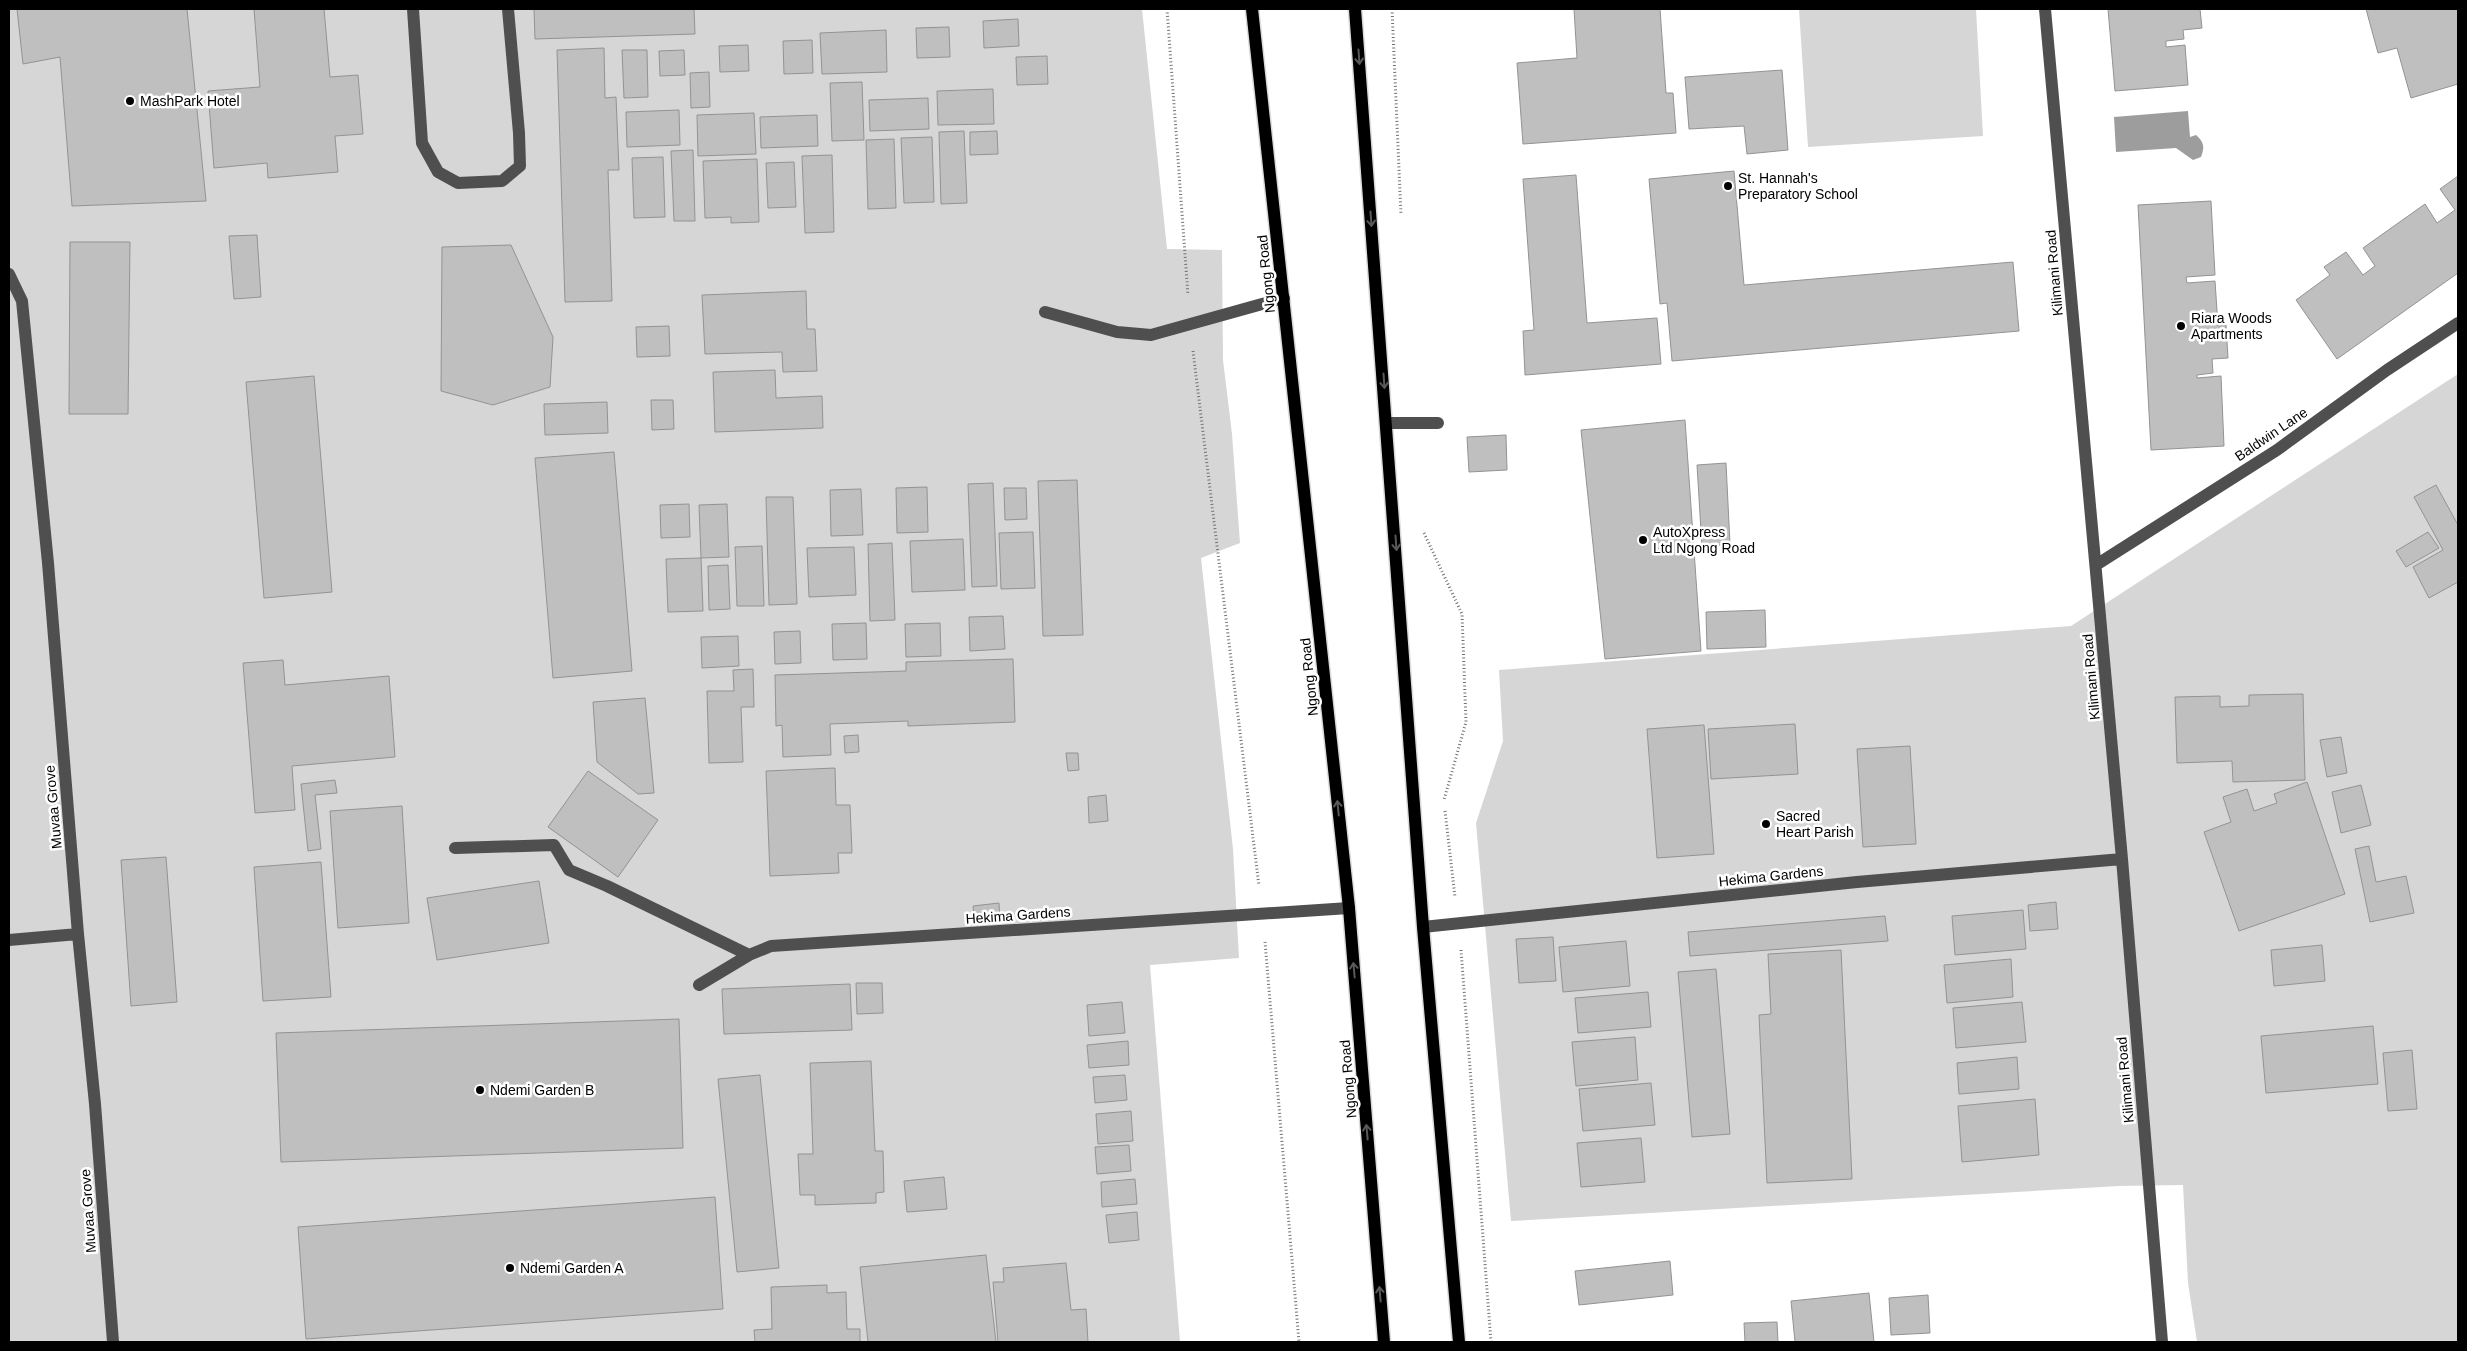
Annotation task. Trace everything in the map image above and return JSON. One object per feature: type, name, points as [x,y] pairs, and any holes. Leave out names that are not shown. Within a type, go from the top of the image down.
[{"type":"main road","name":"Ngong Road","points":[[1252,9],[1349,908],[1384,1342]]},
{"type":"main road","points":[[1355,9],[1423,927],[1458,1342]]},
{"type":"street","points":[[413,9],[422,144],[438,172],[458,183],[502,181],[520,166],[519,133],[508,9]]},
{"type":"street","name":"Kilimani Road","points":[[2045,9],[2122,859],[2162,1342]]},
{"type":"street","name":"Muvaa Grove","points":[[9,274],[22,301],[48,563],[78,934],[95,1104],[113,1342]]},
{"type":"street","points":[[1045,312],[1117,332],[1151,335],[1284,298]]},
{"type":"street","name":"Baldwin Lane","points":[[2096,564],[2277,450],[2387,370],[2458,323]]},
{"type":"street","points":[[1387,423],[1438,423]]},
{"type":"street","points":[[454,848],[554,845],[570,870],[749,955]]},
{"type":"street","name":"Hekima Gardens","points":[[1423,927],[1857,882],[2122,859]]},
{"type":"street","name":"Hekima Gardens","points":[[699,985],[749,955],[771,946],[1349,908]]},
{"type":"street","points":[[9,940],[78,934]]},
{"type":"path","points":[[1168,9],[1190,324],[1263,914],[1299,1342]]},
{"type":"path","points":[[1392,9],[1401,216]]},
{"type":"path","points":[[1421,527],[1462,614],[1466,722],[1444,799],[1458,923],[1492,1342]]},
{"type":"shaded area","points":[[9,9],[1142,9],[1167,249],[1222,250],[1223,360],[1232,434],[1240,543],[1201,558],[1233,849],[1239,958],[1150,965],[1180,1342],[9,1342]]},
{"type":"shaded area","points":[[1799,9],[1976,9],[1983,136],[1808,147]]},
{"type":"shaded area","points":[[2188,111],[2190,137],[2196,135],[2203,145],[2201,157],[2193,160],[2176,148],[2116,152],[2114,117]]},
{"type":"shaded area","points":[[2458,374],[2458,1342],[2197,1342],[2188,1283],[2183,1185],[2119,1186],[1511,1221],[1476,823],[1503,741],[1499,670],[2071,626]]},
{"type":"building","name":"MashPark Hotel","points":[[17,9],[187,9],[206,201],[72,206],[60,57],[23,64]]},
{"type":"building","points":[[254,9],[324,9],[330,77],[358,75],[363,134],[335,136],[338,172],[268,178],[267,163],[214,168],[208,91],[260,87]]},
{"type":"building","points":[[534,9],[694,9],[695,34],[535,39]]},
{"type":"building","points":[[1574,9],[1660,9],[1666,93],[1673,93],[1676,133],[1523,144],[1517,63],[1577,58]]},
{"type":"building","points":[[2108,9],[2200,9],[2202,28],[2183,30],[2184,39],[2166,41],[2166,47],[2185,45],[2188,85],[2115,91]]},
{"type":"building","points":[[2366,9],[2458,9],[2458,84],[2411,98],[2397,48],[2378,53]]},
{"type":"building","points":[[1018,19],[1019,46],[984,48],[983,21]]},
{"type":"building","points":[[949,27],[950,57],[917,58],[916,28]]},
{"type":"building","points":[[886,30],[887,72],[822,74],[820,33]]},
{"type":"building","points":[[812,40],[813,73],[784,74],[783,41]]},
{"type":"building","points":[[748,45],[749,71],[720,72],[719,46]]},
{"type":"building","points":[[604,48],[605,98],[616,97],[619,170],[608,170],[612,301],[565,302],[557,50]]},
{"type":"building","points":[[622,50],[647,50],[648,97],[624,98]]},
{"type":"building","points":[[684,50],[685,75],[660,76],[659,51]]},
{"type":"building","points":[[1047,56],[1048,84],[1017,85],[1016,57]]},
{"type":"building","points":[[1782,70],[1788,150],[1747,154],[1744,126],[1689,129],[1685,77]]},
{"type":"building","points":[[709,72],[710,107],[691,108],[690,73]]},
{"type":"building","points":[[862,82],[864,140],[832,141],[830,83]]},
{"type":"building","points":[[993,89],[994,124],[938,125],[937,91]]},
{"type":"building","points":[[928,98],[929,129],[870,131],[869,100]]},
{"type":"building","points":[[679,110],[680,145],[627,147],[626,112]]},
{"type":"building","points":[[754,113],[756,154],[698,156],[697,115]]},
{"type":"building","points":[[817,115],[818,146],[761,148],[760,117]]},
{"type":"building","points":[[964,131],[967,203],[941,204],[939,132]]},
{"type":"building","points":[[997,131],[998,154],[970,155],[970,132]]},
{"type":"building","points":[[932,137],[934,202],[904,203],[901,138]]},
{"type":"building","points":[[894,139],[896,208],[868,209],[866,140]]},
{"type":"building","points":[[693,150],[695,221],[674,221],[671,151]]},
{"type":"building","points":[[832,155],[834,232],[805,233],[802,156]]},
{"type":"building","points":[[663,157],[665,217],[634,218],[632,158]]},
{"type":"building","points":[[757,159],[759,222],[731,223],[731,217],[705,218],[703,161]]},
{"type":"building","points":[[794,162],[796,207],[768,208],[766,163]]},
{"type":"building","points":[[1734,171],[1744,285],[2013,262],[2019,331],[1672,361],[1667,303],[1660,304],[1649,179]]},
{"type":"building","points":[[1576,175],[1587,323],[1657,318],[1661,364],[1525,375],[1523,331],[1534,330],[1523,179]]},
{"type":"building","name":"Riara Woods Apartments","points":[[2458,176],[2458,273],[2337,359],[2296,300],[2330,275],[2324,267],[2346,252],[2363,275],[2375,266],[2363,248],[2425,204],[2437,223],[2455,210],[2440,189]]},
{"type":"building","name":"Riara Woods Apartments","points":[[2211,201],[2215,275],[2186,277],[2187,283],[2215,281],[2218,326],[2226,325],[2228,358],[2212,359],[2213,373],[2197,375],[2197,378],[2221,376],[2224,446],[2151,450],[2138,205]]},
{"type":"building","points":[[257,235],[261,297],[234,299],[229,236]]},
{"type":"building","points":[[70,242],[130,242],[128,414],[69,414]]},
{"type":"building","points":[[511,245],[553,337],[550,387],[493,405],[441,391],[442,247]]},
{"type":"building","points":[[806,291],[807,329],[815,329],[817,371],[783,372],[782,352],[705,354],[702,295]]},
{"type":"building","points":[[669,326],[670,356],[637,357],[636,327]]},
{"type":"building","points":[[775,370],[776,398],[822,396],[823,428],[715,432],[713,372]]},
{"type":"building","points":[[314,376],[332,592],[264,598],[246,382]]},
{"type":"building","points":[[651,400],[673,400],[674,429],[652,430]]},
{"type":"building","points":[[607,402],[608,433],[545,435],[544,404]]},
{"type":"building","name":"AutoXpress Ltd Ngong Road","points":[[1685,420],[1701,651],[1605,659],[1581,430]]},
{"type":"building","points":[[1506,435],[1507,470],[1469,472],[1467,437]]},
{"type":"building","points":[[614,452],[632,671],[553,678],[535,458]]},
{"type":"building","points":[[1726,463],[1730,544],[1702,547],[1697,465]]},
{"type":"building","points":[[1077,480],[1083,635],[1043,636],[1038,481]]},
{"type":"building","points":[[993,483],[997,586],[972,587],[968,484]]},
{"type":"building","points":[[2436,485],[2458,525],[2458,582],[2429,598],[2413,567],[2443,550],[2414,497]]},
{"type":"building","points":[[927,487],[928,532],[897,533],[896,488]]},
{"type":"building","points":[[1004,488],[1026,488],[1027,519],[1005,520]]},
{"type":"building","points":[[861,489],[863,535],[831,536],[830,490]]},
{"type":"building","points":[[766,497],[793,497],[797,604],[769,605]]},
{"type":"building","points":[[689,504],[690,537],[661,538],[660,505]]},
{"type":"building","points":[[727,504],[729,557],[701,558],[699,505]]},
{"type":"building","points":[[1033,532],[1035,588],[1001,589],[999,533]]},
{"type":"building","points":[[2428,532],[2439,548],[2406,567],[2396,551]]},
{"type":"building","points":[[963,539],[965,590],[912,592],[910,541]]},
{"type":"building","points":[[892,543],[895,620],[870,621],[868,544]]},
{"type":"building","points":[[762,546],[764,606],[737,606],[735,547]]},
{"type":"building","points":[[854,547],[856,595],[809,597],[807,548]]},
{"type":"building","points":[[701,558],[703,611],[668,612],[666,559]]},
{"type":"building","points":[[728,565],[730,609],[709,610],[708,566]]},
{"type":"building","points":[[1765,610],[1766,647],[1707,649],[1706,612]]},
{"type":"building","points":[[1003,616],[1005,649],[970,651],[969,617]]},
{"type":"building","points":[[866,623],[867,659],[833,660],[832,624]]},
{"type":"building","points":[[940,623],[941,656],[906,657],[905,624]]},
{"type":"building","points":[[800,631],[801,663],[775,664],[774,632]]},
{"type":"building","points":[[738,636],[739,666],[702,668],[701,637]]},
{"type":"building","points":[[1013,659],[1015,722],[908,726],[908,721],[830,724],[831,755],[783,757],[782,725],[776,726],[775,675],[906,671],[906,662]]},
{"type":"building","points":[[283,660],[285,685],[389,676],[395,757],[292,766],[295,810],[255,813],[243,663]]},
{"type":"building","points":[[753,669],[754,707],[741,707],[743,762],[709,763],[707,691],[734,691],[733,670]]},
{"type":"building","points":[[2303,694],[2305,780],[2233,782],[2232,761],[2177,763],[2175,697],[2220,696],[2220,707],[2249,706],[2249,695]]},
{"type":"building","points":[[645,698],[654,793],[638,794],[597,762],[593,702]]},
{"type":"building","points":[[1795,724],[1798,774],[1711,779],[1708,729]]},
{"type":"building","points":[[1704,725],[1714,854],[1657,858],[1647,729]]},
{"type":"building","points":[[858,735],[859,752],[845,753],[844,736]]},
{"type":"building","points":[[2341,737],[2347,773],[2327,777],[2320,740]]},
{"type":"building","points":[[1910,746],[1916,844],[1863,847],[1857,749]]},
{"type":"building","points":[[1066,753],[1078,753],[1079,770],[1068,771]]},
{"type":"building","points":[[835,768],[836,805],[850,805],[852,853],[838,853],[839,873],[770,876],[766,771]]},
{"type":"building","points":[[588,771],[658,820],[618,877],[548,827]]},
{"type":"building","points":[[335,780],[337,793],[315,795],[321,849],[308,851],[301,784]]},
{"type":"building","points":[[2307,782],[2345,894],[2239,931],[2204,832],[2231,822],[2223,797],[2247,789],[2254,811],[2277,803],[2274,794]]},
{"type":"building","points":[[2361,785],[2371,825],[2341,833],[2332,792]]},
{"type":"building","points":[[1106,795],[1108,821],[1089,823],[1088,797]]},
{"type":"building","points":[[402,806],[409,923],[338,928],[330,811]]},
{"type":"building","points":[[2369,846],[2376,882],[2406,876],[2414,913],[2370,922],[2355,849]]},
{"type":"building","points":[[166,857],[177,1002],[131,1006],[121,860]]},
{"type":"building","points":[[321,862],[331,997],[263,1001],[254,867]]},
{"type":"building","points":[[539,881],[549,943],[437,960],[427,898]]},
{"type":"building","points":[[2056,902],[2058,929],[2030,931],[2028,905]]},
{"type":"building","points":[[999,903],[1000,922],[975,924],[973,906]]},
{"type":"building","points":[[2023,910],[2026,949],[1955,955],[1952,916]]},
{"type":"building","points":[[1885,916],[1888,941],[1690,956],[1688,932]]},
{"type":"building","points":[[1553,937],[1556,981],[1519,983],[1516,939]]},
{"type":"building","points":[[1626,941],[1630,986],[1563,992],[1559,947]]},
{"type":"building","points":[[2322,945],[2325,981],[2274,986],[2271,950]]},
{"type":"building","points":[[1841,950],[1852,1179],[1767,1183],[1759,1015],[1771,1014],[1768,954]]},
{"type":"building","points":[[2011,959],[2013,997],[1947,1003],[1944,965]]},
{"type":"building","points":[[1716,969],[1730,1134],[1692,1137],[1678,972]]},
{"type":"building","points":[[856,983],[882,983],[883,1013],[857,1014]]},
{"type":"building","points":[[850,984],[852,1030],[724,1034],[722,989]]},
{"type":"building","points":[[1648,992],[1651,1027],[1578,1033],[1575,998]]},
{"type":"building","points":[[1122,1002],[1125,1033],[1089,1036],[1087,1005]]},
{"type":"building","points":[[2022,1002],[2026,1042],[1956,1048],[1953,1008]]},
{"type":"building","name":"Ndemi Garden B","points":[[679,1019],[683,1148],[281,1162],[276,1033]]},
{"type":"building","points":[[2373,1026],[2378,1084],[2266,1093],[2261,1036]]},
{"type":"building","points":[[1635,1037],[1638,1080],[1576,1086],[1572,1042]]},
{"type":"building","points":[[1128,1041],[1129,1065],[1089,1068],[1087,1045]]},
{"type":"building","points":[[2412,1050],[2417,1109],[2388,1111],[2383,1053]]},
{"type":"building","points":[[2017,1057],[2019,1089],[1959,1094],[1957,1063]]},
{"type":"building","points":[[871,1061],[875,1151],[883,1151],[884,1192],[876,1193],[876,1203],[815,1205],[815,1195],[800,1195],[798,1154],[813,1154],[810,1063]]},
{"type":"building","points":[[760,1075],[779,1268],[737,1272],[718,1079]]},
{"type":"building","points":[[1125,1075],[1127,1100],[1095,1103],[1093,1077]]},
{"type":"building","points":[[1651,1083],[1655,1125],[1583,1131],[1579,1089]]},
{"type":"building","points":[[2035,1099],[2039,1155],[1962,1162],[1958,1106]]},
{"type":"building","points":[[1131,1111],[1133,1141],[1098,1144],[1096,1114]]},
{"type":"building","points":[[1641,1138],[1645,1182],[1581,1187],[1577,1143]]},
{"type":"building","points":[[1129,1145],[1131,1171],[1097,1174],[1095,1147]]},
{"type":"building","points":[[944,1177],[947,1209],[907,1212],[904,1181]]},
{"type":"building","points":[[1135,1179],[1137,1204],[1102,1207],[1101,1182]]},
{"type":"building","name":"Ndemi Garden A","points":[[715,1197],[723,1309],[306,1339],[298,1227]]},
{"type":"building","points":[[1137,1212],[1139,1240],[1109,1243],[1106,1215]]},
{"type":"building","points":[[986,1255],[996,1342],[868,1342],[860,1267]]},
{"type":"building","points":[[1670,1261],[1673,1295],[1579,1305],[1575,1271]]},
{"type":"building","points":[[1066,1263],[1071,1310],[1086,1309],[1088,1342],[998,1342],[993,1282],[1004,1282],[1003,1268]]},
{"type":"building","points":[[827,1285],[827,1293],[846,1292],[847,1329],[860,1329],[860,1342],[755,1342],[754,1330],[772,1329],[771,1287]]},
{"type":"building","points":[[1869,1293],[1874,1342],[1795,1342],[1791,1301]]},
{"type":"building","points":[[1928,1295],[1930,1333],[1891,1335],[1889,1298]]},
{"type":"building","points":[[1777,1322],[1778,1342],[1745,1342],[1744,1323]]},
{"type":"place","name":"MashPark Hotel","points":[[130,101]]},
{"type":"place","name":"St. Hannah's Preparatory School","points":[[1728,186]]},
{"type":"place","name":"Riara Woods Apartments","points":[[2181,326]]},
{"type":"place","name":"AutoXpress Ltd Ngong Road","points":[[1643,540]]},
{"type":"place","name":"Sacred Heart Parish","points":[[1766,824]]},
{"type":"place","name":"Ndemi Garden B","points":[[480,1090]]},
{"type":"place","name":"Ndemi Garden A","points":[[510,1268]]}]
